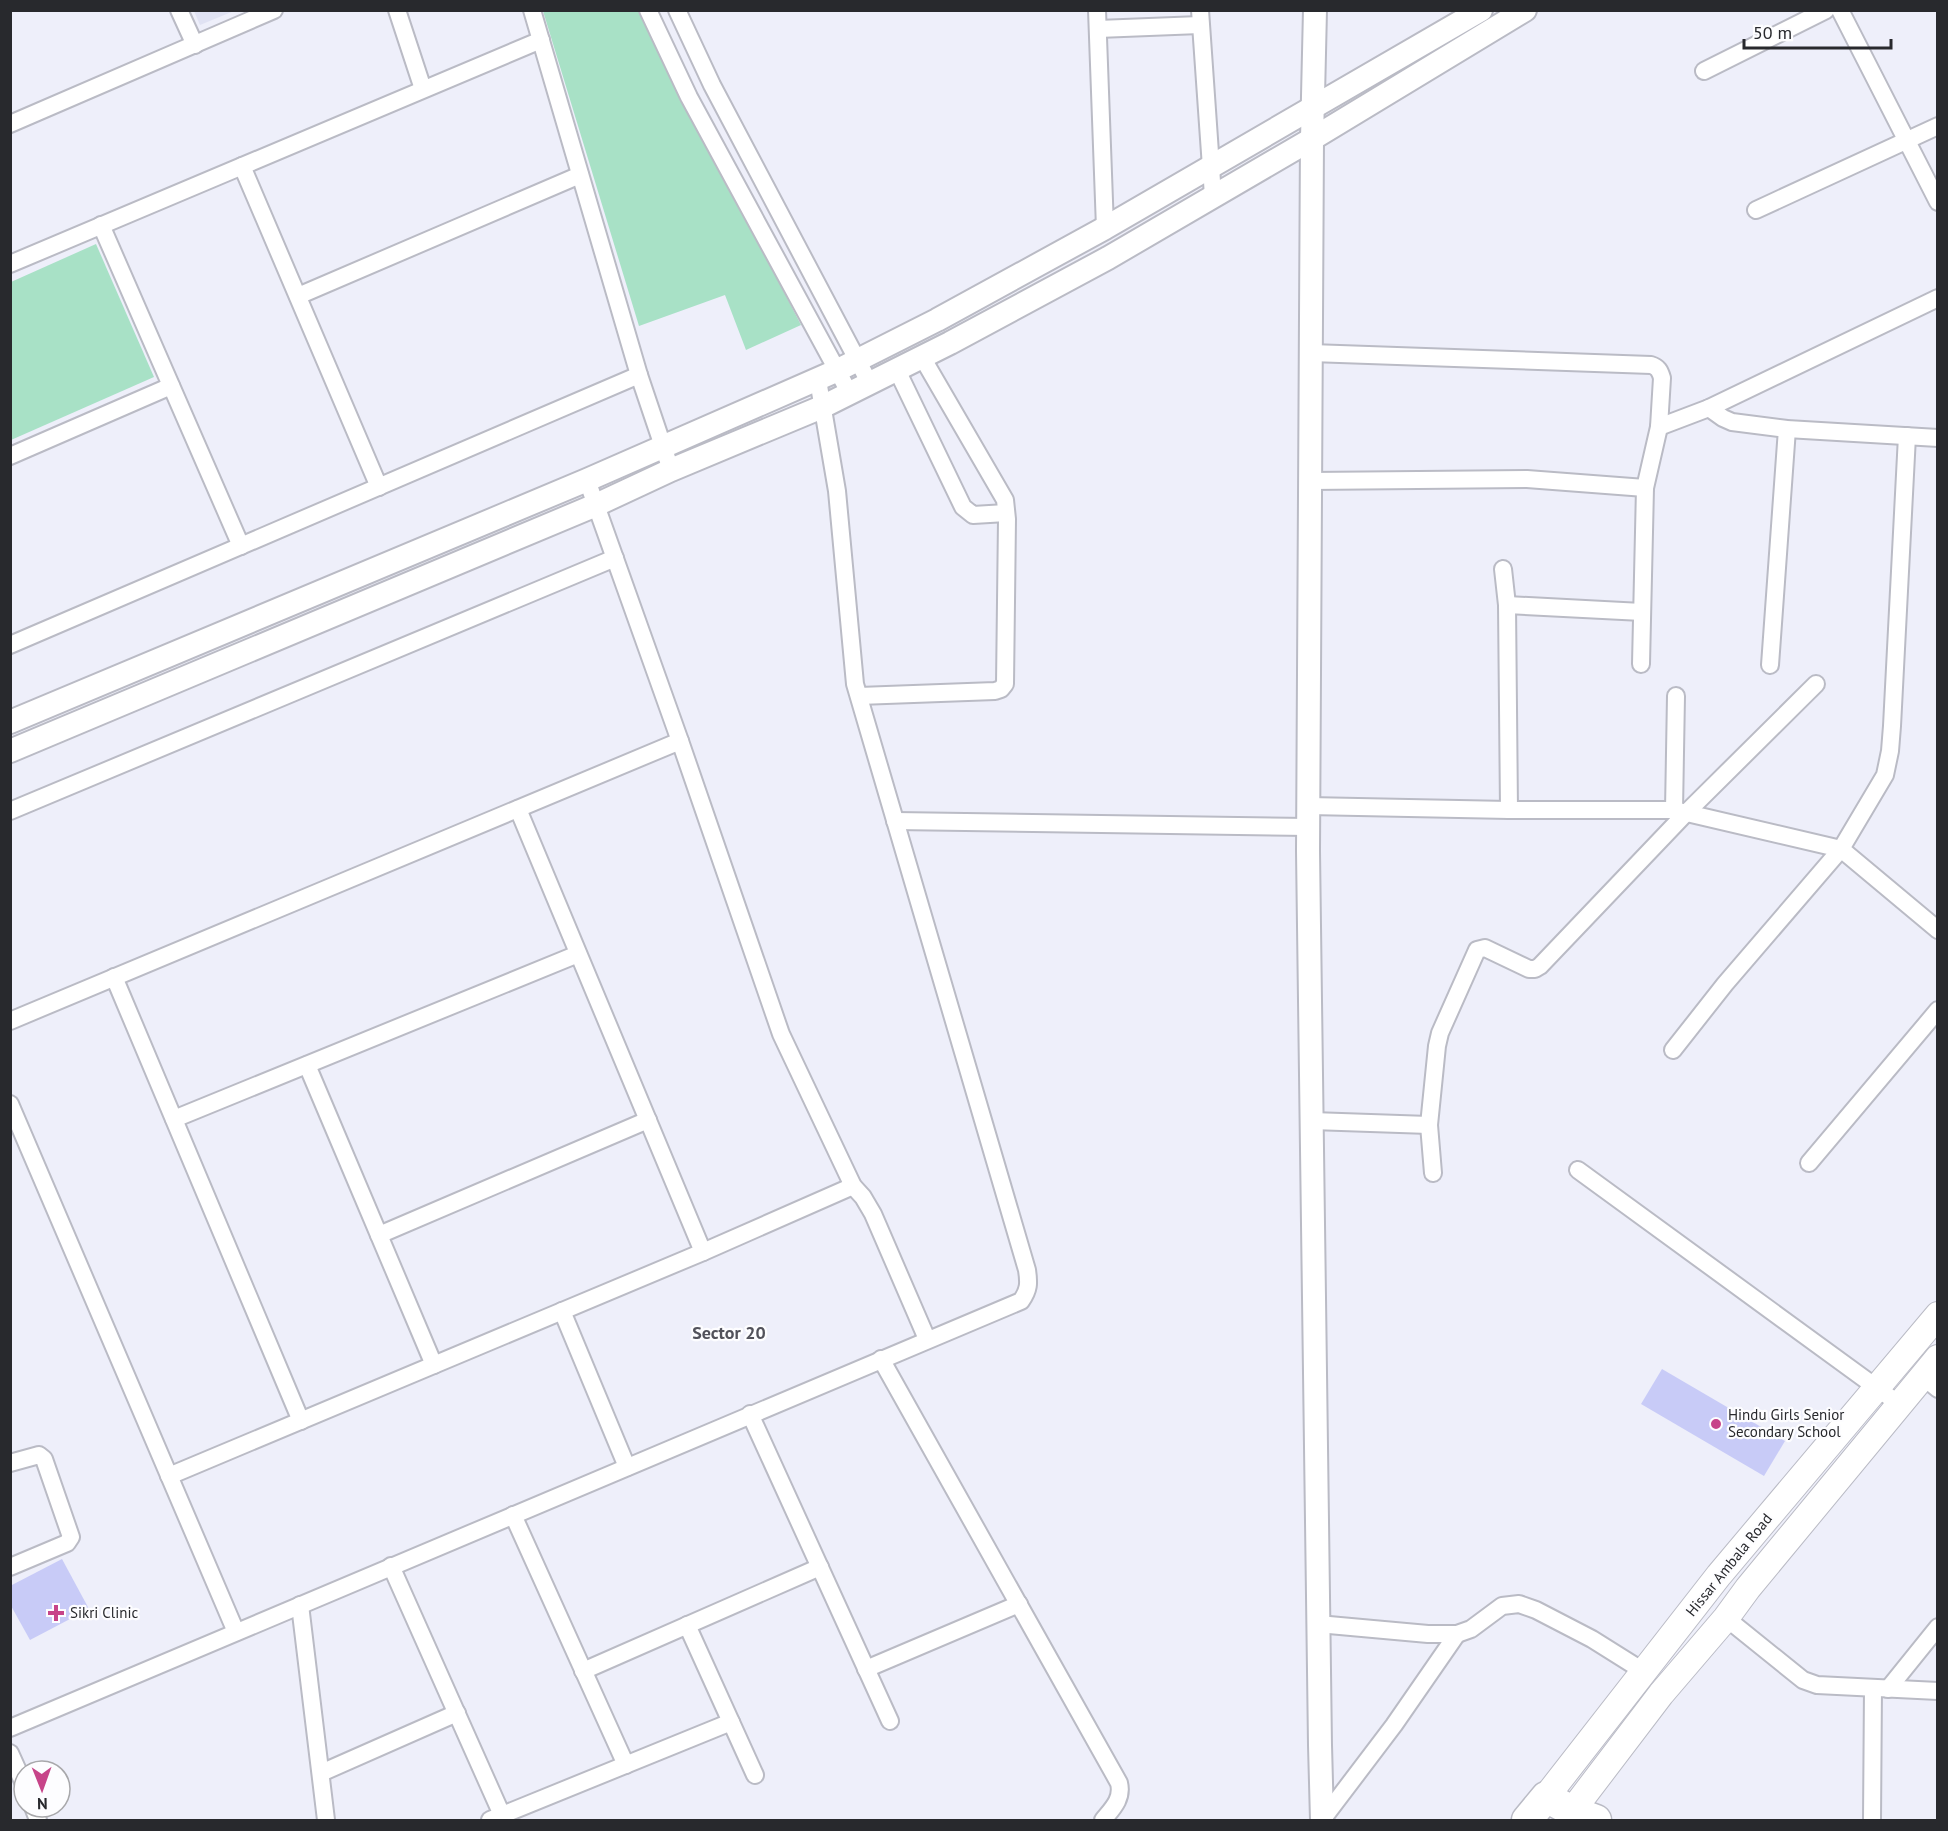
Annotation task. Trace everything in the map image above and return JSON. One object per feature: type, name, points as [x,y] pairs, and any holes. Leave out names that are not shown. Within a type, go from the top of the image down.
[{"type":"highway","name":"Hissar Ambala Road","points":[[1527,1821],[1569,1812]]},
{"type":"main road","points":[[1315,10],[1312,139],[1308,816],[1322,1821]]},
{"type":"main road","points":[[10,722],[587,480],[827,376],[937,320],[1105,228],[1480,10]]},
{"type":"main road","points":[[10,751],[596,505],[850,394],[1108,258],[1312,139],[1525,10]]},
{"type":"main road","name":"Hissar Ambala Road","points":[[1569,1812],[1643,1671],[1719,1575],[1938,1315]]},
{"type":"main road","name":"Hissar Ambala Road","points":[[1569,1812],[1660,1694],[1726,1618],[1899,1404],[1932,1374]]},
{"type":"street","points":[[179,10],[195,45]]},
{"type":"street","points":[[10,124],[274,10]]},
{"type":"street","points":[[397,10],[423,89]]},
{"type":"street","points":[[532,10],[639,375],[671,471]]},
{"type":"street","points":[[648,10],[827,376],[850,394]]},
{"type":"street","points":[[677,10],[712,85],[870,384]]},
{"type":"street","points":[[1097,10],[1105,228]]},
{"type":"street","points":[[1704,71],[1826,10]]},
{"type":"street","points":[[1840,10],[1938,202]]},
{"type":"street","points":[[1098,30],[1200,18],[1213,196]]},
{"type":"street","points":[[10,264],[540,40]]},
{"type":"street","points":[[1756,210],[1938,126]]},
{"type":"street","points":[[242,166],[379,487]]},
{"type":"street","points":[[298,296],[580,175]]},
{"type":"street","points":[[101,225],[241,546]]},
{"type":"street","points":[[1659,427],[1709,408],[1938,298]]},
{"type":"street","points":[[1311,353],[1656,367],[1662,378],[1659,427],[1645,488],[1641,664]]},
{"type":"street","points":[[859,696],[995,691],[1004,686],[1006,678],[1006,513],[1003,496],[922,357]]},
{"type":"street","points":[[897,370],[963,507],[973,515],[1006,513]]},
{"type":"street","points":[[10,645],[639,375]]},
{"type":"street","points":[[10,1728],[1022,1300],[1027,1293],[1029,1284],[1027,1270],[855,684],[837,491],[822,407],[827,376]]},
{"type":"street","points":[[10,456],[171,386]]},
{"type":"street","points":[[1709,408],[1732,422],[1787,429],[1938,438]]},
{"type":"street","points":[[1770,665],[1787,429]]},
{"type":"street","points":[[1673,1050],[1725,984],[1841,849],[1885,775],[1890,751],[1907,436]]},
{"type":"street","points":[[1310,481],[1527,479],[1645,488]]},
{"type":"street","points":[[587,480],[680,741],[780,1034],[853,1186],[873,1214],[927,1339]]},
{"type":"street","points":[[10,811],[615,558]]},
{"type":"street","points":[[1503,568],[1507,605],[1509,810]]},
{"type":"street","points":[[1507,605],[1642,612]]},
{"type":"street","points":[[1433,1173],[1429,1125],[1437,1046],[1440,1033],[1476,950],[1485,948],[1529,969],[1537,968],[1680,812],[1816,684]]},
{"type":"street","points":[[1676,696],[1680,812]]},
{"type":"street","points":[[10,1020],[680,741]]},
{"type":"street","points":[[518,809],[704,1252]]},
{"type":"street","points":[[895,821],[1308,816],[1509,810],[1680,812],[1841,849],[1938,930]]},
{"type":"street","points":[[174,1119],[578,954]]},
{"type":"street","points":[[114,977],[301,1421]]},
{"type":"street","points":[[1809,1163],[1938,1010]]},
{"type":"street","points":[[307,1065],[434,1365]]},
{"type":"street","points":[[10,1104],[236,1632]]},
{"type":"street","points":[[379,1235],[648,1120]]},
{"type":"street","points":[[1312,1121],[1429,1125]]},
{"type":"street","points":[[1578,1170],[1899,1404]]},
{"type":"street","points":[[169,1476],[704,1252],[853,1186]]},
{"type":"street","points":[[562,1311],[627,1467]]},
{"type":"street","points":[[881,1359],[1119,1783],[1118,1800],[1103,1821]]},
{"type":"street","points":[[750,1414],[890,1721]]},
{"type":"street","points":[[10,1463],[39,1455],[44,1460],[71,1537],[67,1543],[10,1567]]},
{"type":"street","points":[[513,1515],[626,1765]]},
{"type":"street","points":[[391,1566],[457,1713],[496,1818],[731,1722]]},
{"type":"street","points":[[583,1671],[820,1567]]},
{"type":"street","points":[[866,1669],[1019,1604]]},
{"type":"street","points":[[1318,1624],[1428,1634],[1457,1634],[1471,1629],[1502,1606],[1519,1604],[1536,1610],[1592,1639],[1643,1671]]},
{"type":"street","points":[[300,1605],[326,1821]]},
{"type":"street","points":[[1726,1618],[1803,1680],[1817,1685],[1938,1692]]},
{"type":"street","points":[[687,1626],[755,1775]]},
{"type":"street","points":[[1872,1821],[1881,1689],[1938,1628]]},
{"type":"street","points":[[1322,1821],[1394,1725],[1457,1634]]},
{"type":"street","points":[[321,1773],[457,1713]]},
{"type":"shaded area","points":[[194,11],[234,11],[200,25]]},
{"type":"green space","points":[[543,11],[640,11],[801,325],[746,350],[725,295],[639,326]]},
{"type":"green space","points":[[96,244],[154,377],[11,440],[11,282]]},
{"type":"building","points":[[1662,1369],[1785,1441],[1764,1476],[1641,1404]]},
{"type":"building","points":[[62,1559],[89,1609],[30,1640],[10,1604],[10,1586]]},
{"type":"place","name":"Hindu Girls Senior Secondary School","points":[[1716,1424]]},
{"type":"place","name":"Sikri Clinic","points":[[56,1613]]},
{"type":"district","name":"Sector 20","points":[[729,1333]]}]
